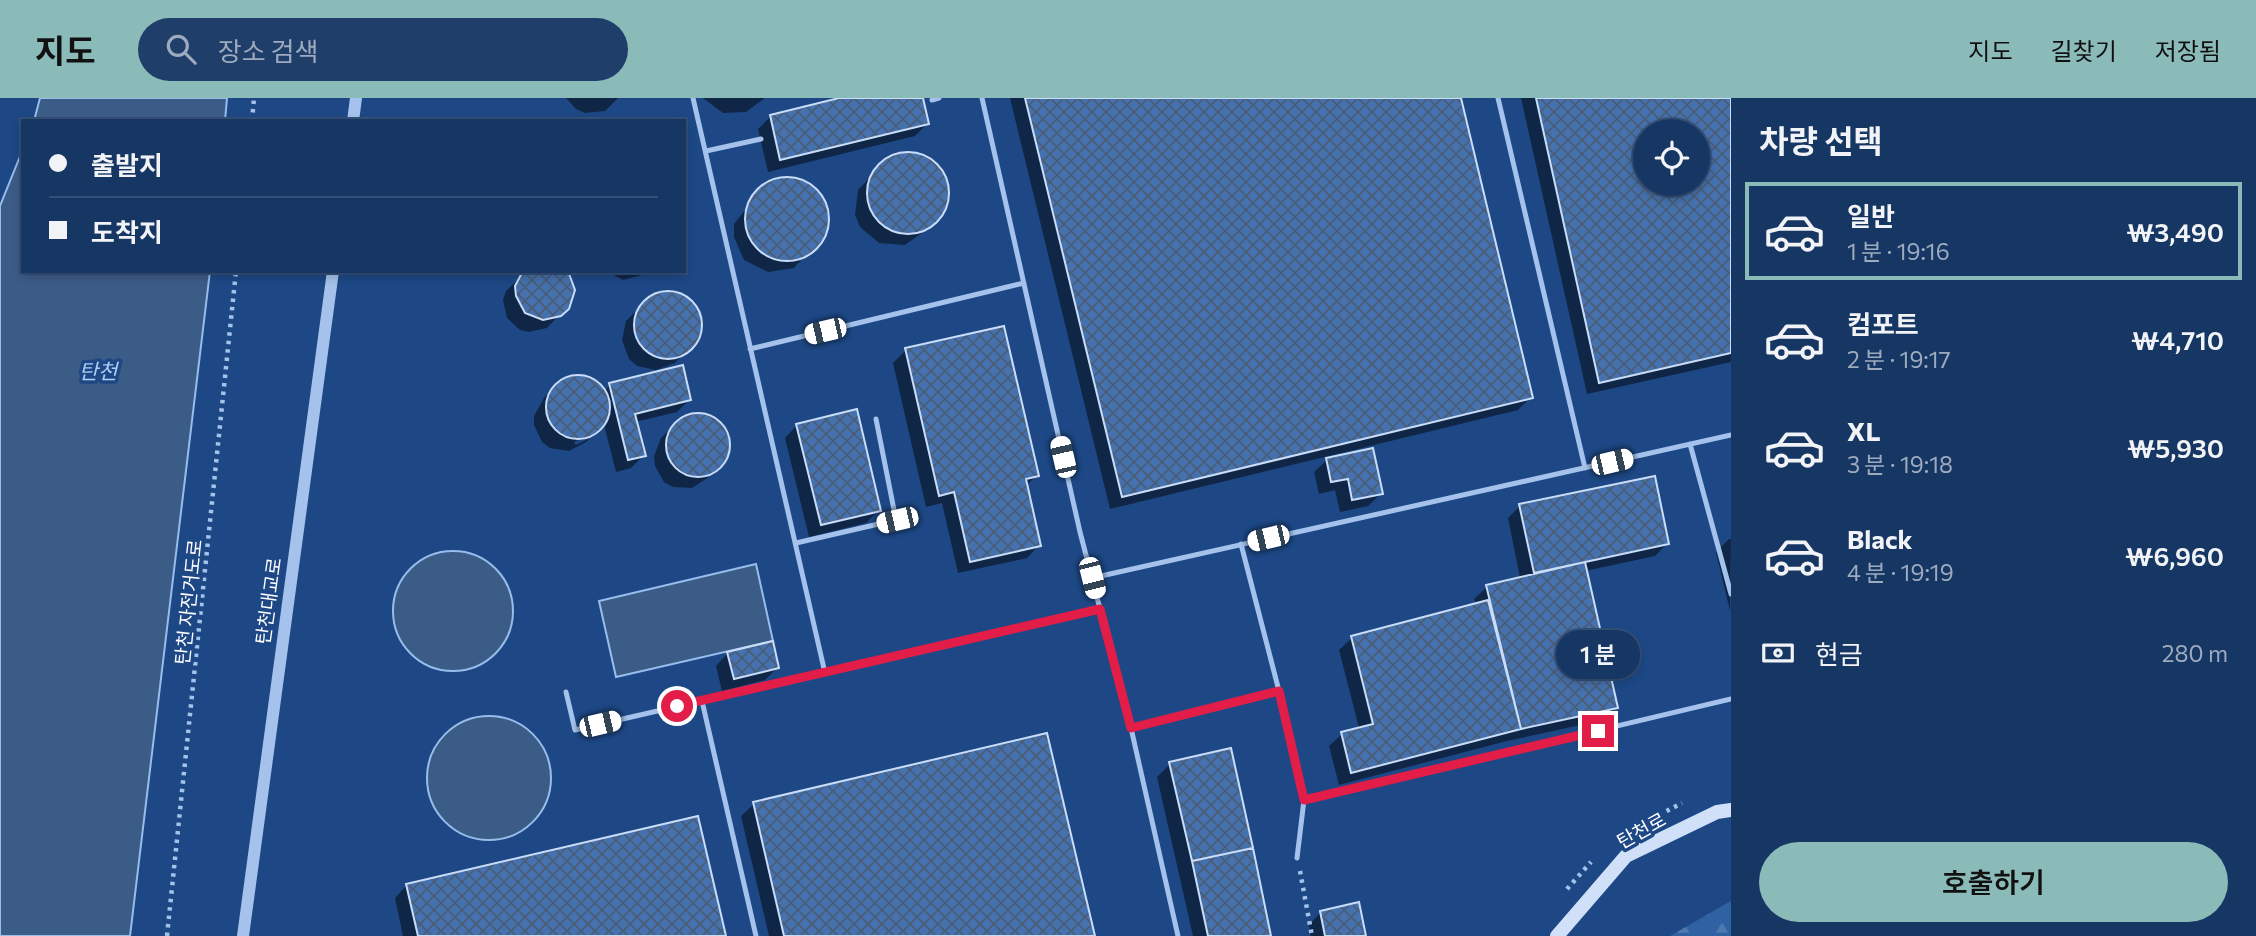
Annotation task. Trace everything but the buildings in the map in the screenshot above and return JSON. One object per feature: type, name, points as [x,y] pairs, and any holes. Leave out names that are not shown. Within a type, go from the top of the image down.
[{"type":"main road","name":"탄천로","points":[[1557,936],[1626,856],[1717,812],[1731,810]]},
{"type":"street","points":[[353,119],[356,98]]},
{"type":"street","name":"탄천대교로","points":[[243,936],[333,273]]},
{"type":"lane","points":[[693,98],[825,673]]},
{"type":"lane","points":[[932,100],[939,98]]},
{"type":"lane","points":[[982,98],[1092,578],[1131,728],[1178,936]]},
{"type":"lane","points":[[1498,98],[1586,468]]},
{"type":"lane","points":[[706,151],[761,139]]},
{"type":"lane","points":[[750,349],[1024,283]]},
{"type":"lane","points":[[796,542],[897,520],[876,419]]},
{"type":"lane","points":[[1092,578],[1731,435]]},
{"type":"lane","points":[[1690,444],[1731,594]]},
{"type":"lane","points":[[1241,544],[1304,800],[1297,858]]},
{"type":"lane","points":[[566,692],[575,730],[1100,609]]},
{"type":"lane","points":[[1131,728],[1279,691]]},
{"type":"lane","points":[[1304,800],[1731,699]]},
{"type":"lane","points":[[702,701],[756,936]]},
{"type":"path","points":[[251,119],[254,98]]},
{"type":"path","name":"탄천 자전거도로","points":[[167,936],[236,273]]},
{"type":"path","points":[[1297,858],[1312,936]]},
{"type":"green space","points":[[1731,901],[1731,936],[1670,936]]},
{"type":"water","points":[[40,98],[227,98],[225,119],[35,119]]},
{"type":"water","name":"탄천","points":[[21,154],[21,273],[210,273],[130,936],[0,936],[0,206]]},
{"type":"water","points":[[453,551],[476,556],[495,569],[508,588],[513,611],[508,634],[495,653],[476,666],[453,671],[430,666],[411,653],[398,634],[393,611],[398,588],[411,569],[430,556]]},
{"type":"water","points":[[756,564],[773,641],[616,677],[599,601]]},
{"type":"water","points":[[489,716],[513,720],[533,734],[547,754],[551,778],[547,802],[533,822],[513,836],[489,840],[465,836],[445,822],[431,802],[427,778],[431,754],[445,734],[465,720]]},
{"type":"route","points":[[677,706],[1100,609],[1131,728],[1279,691],[1304,800],[1598,731]]}]
